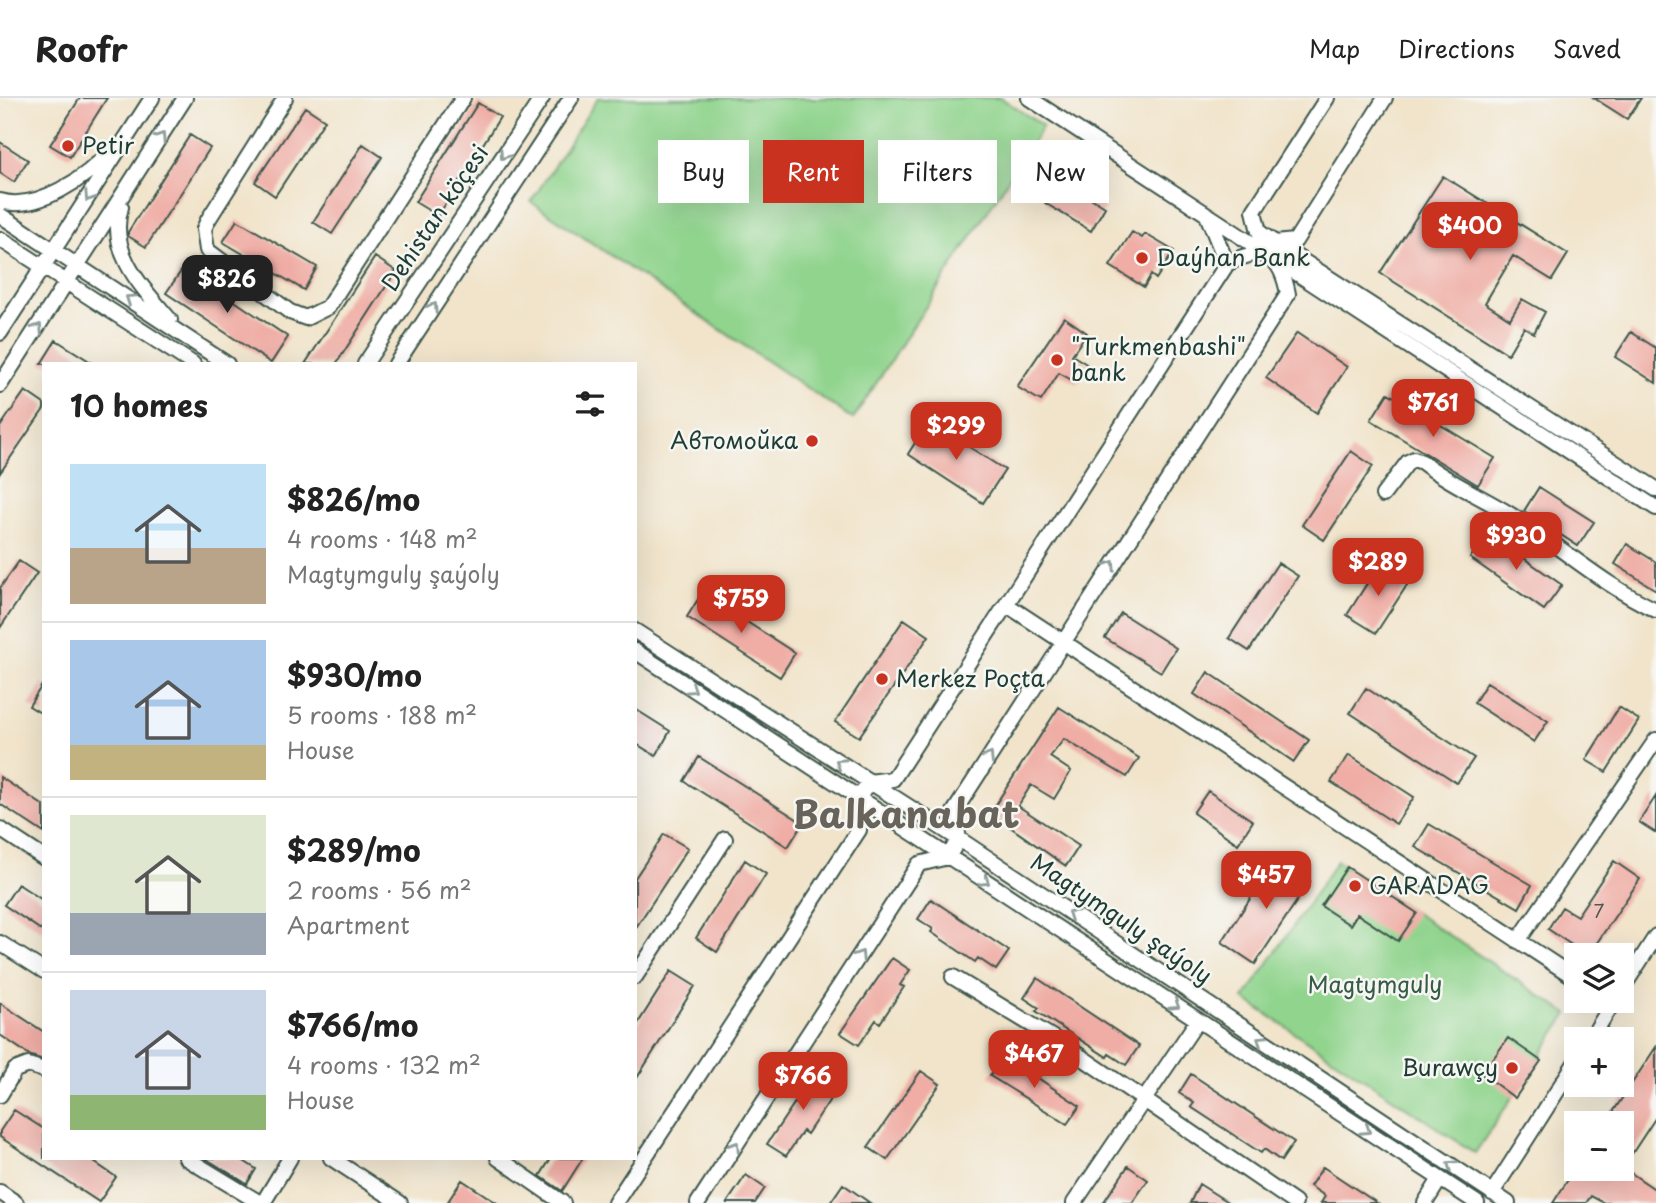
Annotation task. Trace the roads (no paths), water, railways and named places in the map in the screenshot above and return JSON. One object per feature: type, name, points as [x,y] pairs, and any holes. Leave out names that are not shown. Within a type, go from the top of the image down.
[{"type":"street","points":[[0,385],[186,98]]},
{"type":"street","points":[[285,98],[208,220],[204,241],[207,250],[290,312],[306,318],[328,307],[464,98]]},
{"type":"street","name":"Dehistan köçesi","points":[[366,362],[542,98]]},
{"type":"street","name":"Dehistan köçesi","points":[[397,362],[571,98]]},
{"type":"street","points":[[1029,98],[1207,214],[1271,249],[1656,489]]},
{"type":"street","points":[[1288,294],[1284,271],[1259,232],[1254,211],[1327,98]]},
{"type":"street","points":[[615,1203],[859,830],[859,797],[869,782],[893,779],[1227,264],[1247,253],[1295,241],[1385,98]]},
{"type":"street","points":[[0,201],[9,204],[33,201],[68,185],[102,161],[148,104]]},
{"type":"street","points":[[0,333],[148,104]]},
{"type":"street","points":[[125,192],[116,225],[128,268],[174,324],[195,342]]},
{"type":"street","points":[[1207,214],[1227,264]]},
{"type":"street","points":[[0,215],[79,264],[224,362]]},
{"type":"street","points":[[0,239],[191,362]]},
{"type":"street","points":[[1271,249],[1325,291],[1656,508]]},
{"type":"street","points":[[698,1203],[919,864],[948,857],[959,839],[954,812],[1288,294],[1299,288],[1325,291]]},
{"type":"street","points":[[1383,495],[1408,462],[1414,459],[1422,462],[1505,511],[1581,561],[1629,598],[1656,610]]},
{"type":"street","points":[[1007,605],[1564,971]]},
{"type":"street","name":"Magtymguly şaýoly","points":[[637,632],[959,839],[1508,1203]]},
{"type":"street","name":"Magtymguly şaýoly","points":[[637,652],[1477,1203]]},
{"type":"street","points":[[1518,941],[1656,740]]},
{"type":"street","points":[[0,829],[42,857]]},
{"type":"street","points":[[637,974],[725,839]]},
{"type":"street","points":[[1634,970],[1656,936]]},
{"type":"street","points":[[0,943],[42,970]]},
{"type":"street","points":[[953,977],[1145,1098],[1295,1203]]},
{"type":"street","points":[[1074,1203],[1198,1020]]},
{"type":"street","points":[[0,1096],[15,1070],[27,1065],[42,1069]]},
{"type":"street","points":[[1492,1193],[1564,1080]]},
{"type":"street","points":[[189,1160],[262,1203],[288,1160]]},
{"type":"street","points":[[334,1160],[400,1203]]},
{"type":"street","points":[[516,1163],[563,1203]]},
{"type":"street","points":[[1425,1203],[1440,1179]]},
{"type":"street","points":[[0,1192],[16,1203]]},
{"type":"place","name":"Petir","points":[[68,146]]},
{"type":"place","name":"Daýhan Bank","points":[[1142,258]]},
{"type":"place","name":"\"Turkmenbashi\" bank","points":[[1057,360]]},
{"type":"place","name":"Автомойка","points":[[812,441]]},
{"type":"place","name":"Merkez Poçta","points":[[882,679]]},
{"type":"place","name":"GARADAG","points":[[1355,886]]},
{"type":"place","name":"Burawçy","points":[[1512,1068]]},
{"type":"district","name":"Balkanabat","points":[[906,815]]},
{"type":"park label","name":"Magtymguly","points":[[1375,985]]}]
